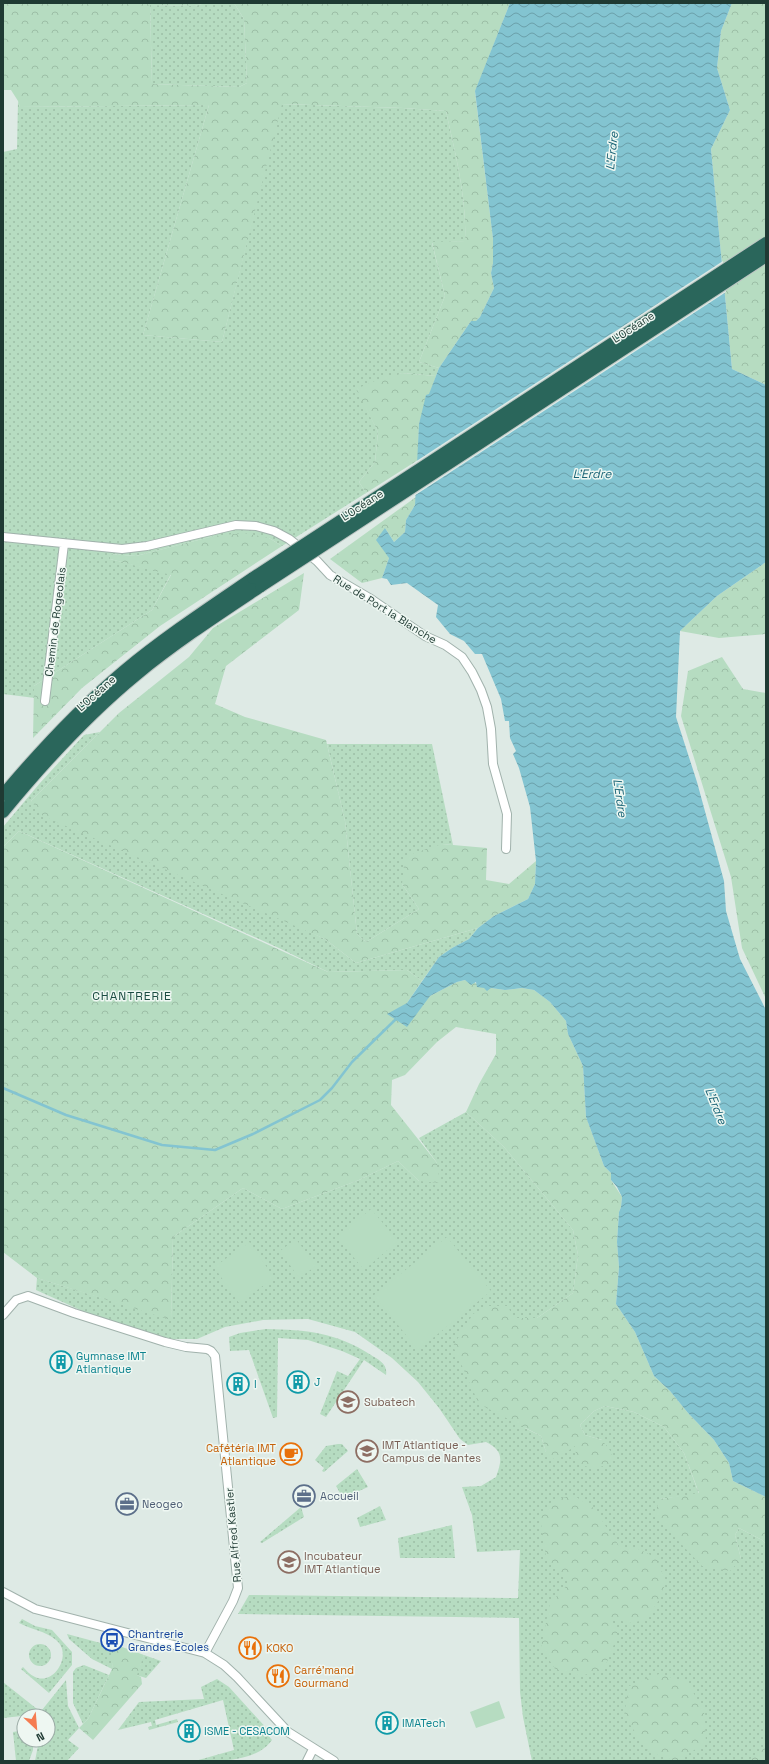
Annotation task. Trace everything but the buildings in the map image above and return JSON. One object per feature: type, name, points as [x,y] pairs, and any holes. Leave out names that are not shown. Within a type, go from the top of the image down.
[{"type":"highway","name":"L’Océane","points":[[3,812],[62,744],[106,701],[257,582],[766,243]]},
{"type":"highway","name":"L’Océane","points":[[3,795],[50,742],[108,685],[165,639],[257,582],[766,256]]},
{"type":"street","name":"Rue de Port la Blanche","points":[[3,537],[122,549],[147,546],[230,526],[256,526],[274,531],[289,539],[317,561],[330,575],[371,599],[425,636],[446,645],[462,657],[481,690],[487,707],[491,729],[493,764],[506,814],[506,849]]},
{"type":"street","name":"Chemin de Rogeolais","points":[[45,701],[64,544]]},
{"type":"street","name":"Rue Alfred Kastler","points":[[5,1312],[19,1297],[28,1296],[128,1331],[165,1342],[211,1351],[216,1359],[238,1588],[233,1601],[205,1653]]},
{"type":"street","points":[[3,1592],[31,1608],[205,1653],[224,1665],[237,1677],[288,1732],[334,1761]]},
{"type":"street","points":[[308,1761],[313,1749]]},
{"type":"green space","points":[[3,3],[205,3],[195,6],[150,5],[152,84],[239,87],[247,83],[244,19],[234,3],[510,3],[475,92],[493,239],[493,263],[491,273],[494,288],[480,317],[476,321],[471,321],[439,368],[419,362],[445,296],[432,242],[465,241],[462,192],[446,111],[282,104],[222,342],[143,335],[209,105],[20,107],[11,90],[3,90]]},
{"type":"green space","points":[[205,3],[234,3],[244,19],[247,83],[239,87],[152,84],[150,5],[195,6]]},
{"type":"green space","points":[[732,3],[766,3],[766,385],[732,369],[711,149],[730,110],[717,68],[721,31]]},
{"type":"green space","points":[[18,101],[20,107],[209,105],[143,335],[222,342],[281,104],[446,111],[460,175],[465,225],[465,241],[432,243],[445,296],[419,362],[439,368],[436,376],[402,373],[357,389],[378,432],[375,462],[359,482],[366,493],[282,546],[269,538],[214,536],[136,556],[110,554],[110,559],[171,574],[152,610],[34,686],[35,698],[3,694],[3,152],[17,149]]},
{"type":"green space","points":[[402,373],[436,376],[419,424],[418,460],[366,493],[359,482],[375,462],[378,432],[356,389],[384,377]]},
{"type":"green space","points":[[416,497],[415,505],[406,520],[405,532],[394,542],[385,528],[389,558],[382,578],[362,583],[330,559]]},
{"type":"green space","points":[[244,533],[269,538],[282,546],[160,626],[82,688],[33,738],[34,686],[152,610],[171,575],[110,559],[110,554],[136,556],[214,536]]},
{"type":"green space","points":[[766,562],[766,634],[719,638],[680,631],[717,596]]},
{"type":"green space","points":[[304,573],[299,610],[226,666],[215,704],[245,717],[326,740],[345,821],[357,934],[366,942],[419,909],[402,884],[405,856],[442,844],[487,848],[486,880],[509,884],[536,861],[535,884],[528,899],[494,916],[478,928],[356,963],[325,939],[43,816],[31,801],[119,713],[189,657],[213,628]]},
{"type":"green space","points":[[722,657],[743,689],[766,693],[766,999],[742,948],[731,877],[681,716],[688,671]]},
{"type":"green space","points":[[100,732],[31,801],[325,939],[356,963],[478,928],[469,939],[439,957],[422,981],[407,970],[328,972],[281,949],[19,831],[3,847],[3,827],[40,783],[84,735]]},
{"type":"green space","points":[[327,744],[432,744],[453,845],[442,844],[402,884],[419,909],[366,942],[357,934],[345,821]]},
{"type":"green space","points":[[19,831],[328,972],[407,970],[422,981],[407,1003],[430,996],[457,982],[465,980],[491,988],[505,990],[522,988],[534,990],[550,1002],[566,1021],[568,1034],[583,1066],[586,1117],[604,1166],[611,1173],[611,1180],[622,1197],[619,1212],[617,1242],[619,1267],[616,1304],[635,1332],[654,1376],[670,1391],[688,1413],[714,1440],[729,1463],[733,1481],[766,1497],[766,1544],[762,1540],[739,1528],[735,1535],[741,1559],[730,1571],[702,1566],[666,1528],[655,1512],[660,1499],[699,1493],[684,1453],[664,1427],[634,1412],[605,1406],[594,1411],[580,1425],[585,1435],[602,1440],[612,1453],[610,1464],[593,1468],[577,1462],[575,1446],[555,1460],[546,1452],[541,1436],[479,1404],[453,1346],[473,1314],[487,1306],[508,1306],[513,1318],[537,1318],[573,1293],[578,1255],[573,1230],[504,1147],[466,1112],[479,1084],[496,1054],[496,1034],[456,1027],[437,1042],[405,1075],[392,1080],[391,1105],[437,1163],[440,1183],[419,1181],[398,1161],[359,1180],[282,1209],[243,1188],[173,1237],[171,1320],[37,1278],[3,1252],[3,847]]},
{"type":"green space","points":[[466,1112],[504,1147],[573,1230],[578,1255],[573,1293],[537,1318],[513,1318],[525,1428],[541,1436],[546,1452],[602,1440],[585,1435],[580,1425],[594,1411],[605,1406],[634,1412],[664,1427],[684,1453],[699,1494],[660,1499],[741,1559],[735,1535],[739,1528],[762,1540],[766,1544],[766,1761],[532,1761],[523,1717],[520,1692],[519,1618],[238,1614],[249,1595],[518,1598],[520,1550],[477,1552],[472,1515],[462,1487],[481,1486],[496,1477],[500,1466],[499,1453],[492,1445],[486,1442],[468,1445],[460,1439],[439,1408],[418,1382],[392,1358],[355,1332],[308,1319],[263,1320],[225,1327],[197,1339],[162,1339],[96,1317],[36,1290],[37,1278],[171,1319],[173,1237],[243,1188],[282,1209],[359,1180],[398,1161],[419,1181],[437,1163],[419,1138]]},
{"type":"green space","points":[[371,1209],[398,1241],[364,1270],[337,1237]]},
{"type":"green space","points":[[447,1237],[491,1291],[418,1350],[374,1295]]},
{"type":"green space","points":[[296,1239],[316,1266],[299,1278],[280,1251]]},
{"type":"green space","points":[[250,1242],[274,1278],[239,1303],[214,1267]]},
{"type":"green space","points":[[266,1329],[308,1332],[345,1341],[358,1347],[380,1361],[386,1368],[386,1375],[364,1360],[326,1417],[320,1414],[337,1371],[348,1376],[360,1359],[342,1351],[308,1340],[278,1338],[277,1417],[273,1418],[249,1350],[230,1351],[229,1337],[240,1333]]},
{"type":"green space","points":[[342,1444],[348,1451],[324,1472],[322,1471],[324,1468],[315,1460],[326,1446]]},
{"type":"green space","points":[[357,1469],[368,1487],[343,1498],[336,1486]]},
{"type":"green space","points":[[573,1495],[595,1509],[620,1547],[636,1548],[657,1558],[666,1582],[659,1600],[646,1620],[629,1623],[611,1618],[618,1634],[605,1667],[582,1676],[555,1669],[541,1647],[550,1603],[564,1589],[569,1581],[546,1557],[540,1517],[552,1501]]},
{"type":"green space","points":[[380,1506],[386,1520],[360,1527],[357,1518]]},
{"type":"green space","points":[[301,1507],[304,1517],[262,1543],[260,1542]]},
{"type":"green space","points":[[452,1525],[455,1558],[400,1558],[398,1538]]},
{"type":"green space","points":[[22,1619],[35,1626],[52,1630],[72,1652],[72,1665],[49,1693],[21,1669],[23,1667],[30,1674],[42,1679],[49,1677],[55,1673],[62,1660],[63,1653],[61,1646],[48,1634],[19,1623]]},
{"type":"green space","points":[[67,1634],[108,1645],[114,1656],[112,1669],[92,1659],[69,1639]]},
{"type":"green space","points":[[103,1640],[144,1655],[137,1675],[141,1677],[142,1684],[93,1740],[79,1728],[88,1719],[112,1669],[113,1656],[110,1647]]},
{"type":"green space","points":[[40,1644],[48,1647],[51,1655],[48,1663],[40,1666],[32,1663],[29,1655],[32,1647]]},
{"type":"green space","points":[[144,1655],[161,1661],[146,1678],[136,1675]]},
{"type":"green space","points":[[84,1665],[109,1675],[88,1719],[83,1724],[73,1703],[73,1672],[76,1668]]},
{"type":"green space","points":[[659,1674],[687,1682],[704,1711],[706,1743],[676,1761],[649,1752],[624,1716],[629,1686]]},
{"type":"green space","points":[[217,1679],[229,1687],[270,1732],[268,1735],[272,1740],[267,1746],[253,1755],[220,1761],[195,1761],[234,1750],[223,1700],[155,1720],[156,1725],[177,1719],[178,1722],[149,1730],[148,1727],[152,1726],[151,1722],[118,1730],[139,1702],[204,1699],[201,1687]]},
{"type":"green space","points":[[66,1680],[68,1706],[79,1728],[68,1740],[79,1748],[67,1761],[35,1761],[37,1748],[56,1748],[56,1708],[44,1708]]},
{"type":"green space","points":[[3,1682],[36,1708],[16,1708],[16,1717],[3,1718]]},
{"type":"green space","points":[[499,1701],[505,1718],[476,1728],[470,1712]]},
{"type":"green space","points":[[13,1732],[16,1732],[16,1748],[33,1748],[29,1761],[16,1761]]},
{"type":"green space","points":[[766,1745],[766,1761],[748,1761]]},
{"type":"water","name":"L'Erdre","points":[[510,3],[732,3],[721,31],[717,68],[730,110],[711,149],[732,369],[766,385],[766,562],[717,596],[680,631],[676,717],[697,782],[724,881],[726,911],[740,959],[766,1010],[766,1497],[733,1481],[729,1463],[714,1440],[688,1413],[670,1391],[654,1376],[635,1332],[616,1304],[619,1267],[617,1242],[619,1212],[622,1197],[617,1187],[611,1180],[611,1173],[604,1166],[586,1117],[583,1066],[568,1034],[566,1021],[550,1002],[534,990],[522,988],[505,990],[491,988],[487,991],[484,988],[477,987],[476,982],[471,985],[465,980],[457,982],[430,996],[407,1027],[387,1014],[407,1003],[439,957],[469,939],[478,928],[494,916],[528,899],[535,884],[536,861],[530,807],[519,768],[513,754],[516,751],[510,738],[509,721],[505,721],[501,699],[482,654],[475,654],[464,641],[450,634],[436,617],[438,605],[407,583],[391,585],[387,579],[382,578],[389,558],[376,540],[385,528],[394,542],[405,532],[406,520],[415,505],[419,424],[426,395],[429,394],[439,368],[471,321],[476,321],[480,317],[494,288],[491,273],[493,263],[493,239],[475,91]]},
{"type":"pier","points":[[723,261],[726,292],[414,496],[415,462]]},
{"type":"waterway","points":[[3,1088],[66,1115],[162,1145],[215,1150],[253,1134],[320,1100],[332,1088],[352,1062],[397,1018]]},
{"type":"place","name":"Gymnase IMT Atlantique","points":[[61,1362]]},
{"type":"place","name":"J","points":[[298,1382]]},
{"type":"place","name":"I","points":[[238,1384]]},
{"type":"place","name":"Subatech","points":[[348,1402]]},
{"type":"place","name":"IMT Atlantique - Campus de Nantes","points":[[367,1451]]},
{"type":"place","name":"Cafétéria IMT Atlantique","points":[[291,1454]]},
{"type":"place","name":"Accueil","points":[[304,1496]]},
{"type":"place","name":"Neogeo","points":[[127,1504]]},
{"type":"place","name":"Incubateur IMT Atlantique","points":[[289,1562]]},
{"type":"place","name":"Chantrerie Grandes Écoles","points":[[112,1640]]},
{"type":"place","name":"KOKO","points":[[250,1648]]},
{"type":"place","name":"Carré'mand Gourmand","points":[[278,1676]]},
{"type":"place","name":"IMATech","points":[[387,1723]]},
{"type":"place","name":"ISME - CESACOM","points":[[189,1731]]},
{"type":"district","name":"CHANTRERIE","points":[[132,996]]}]
